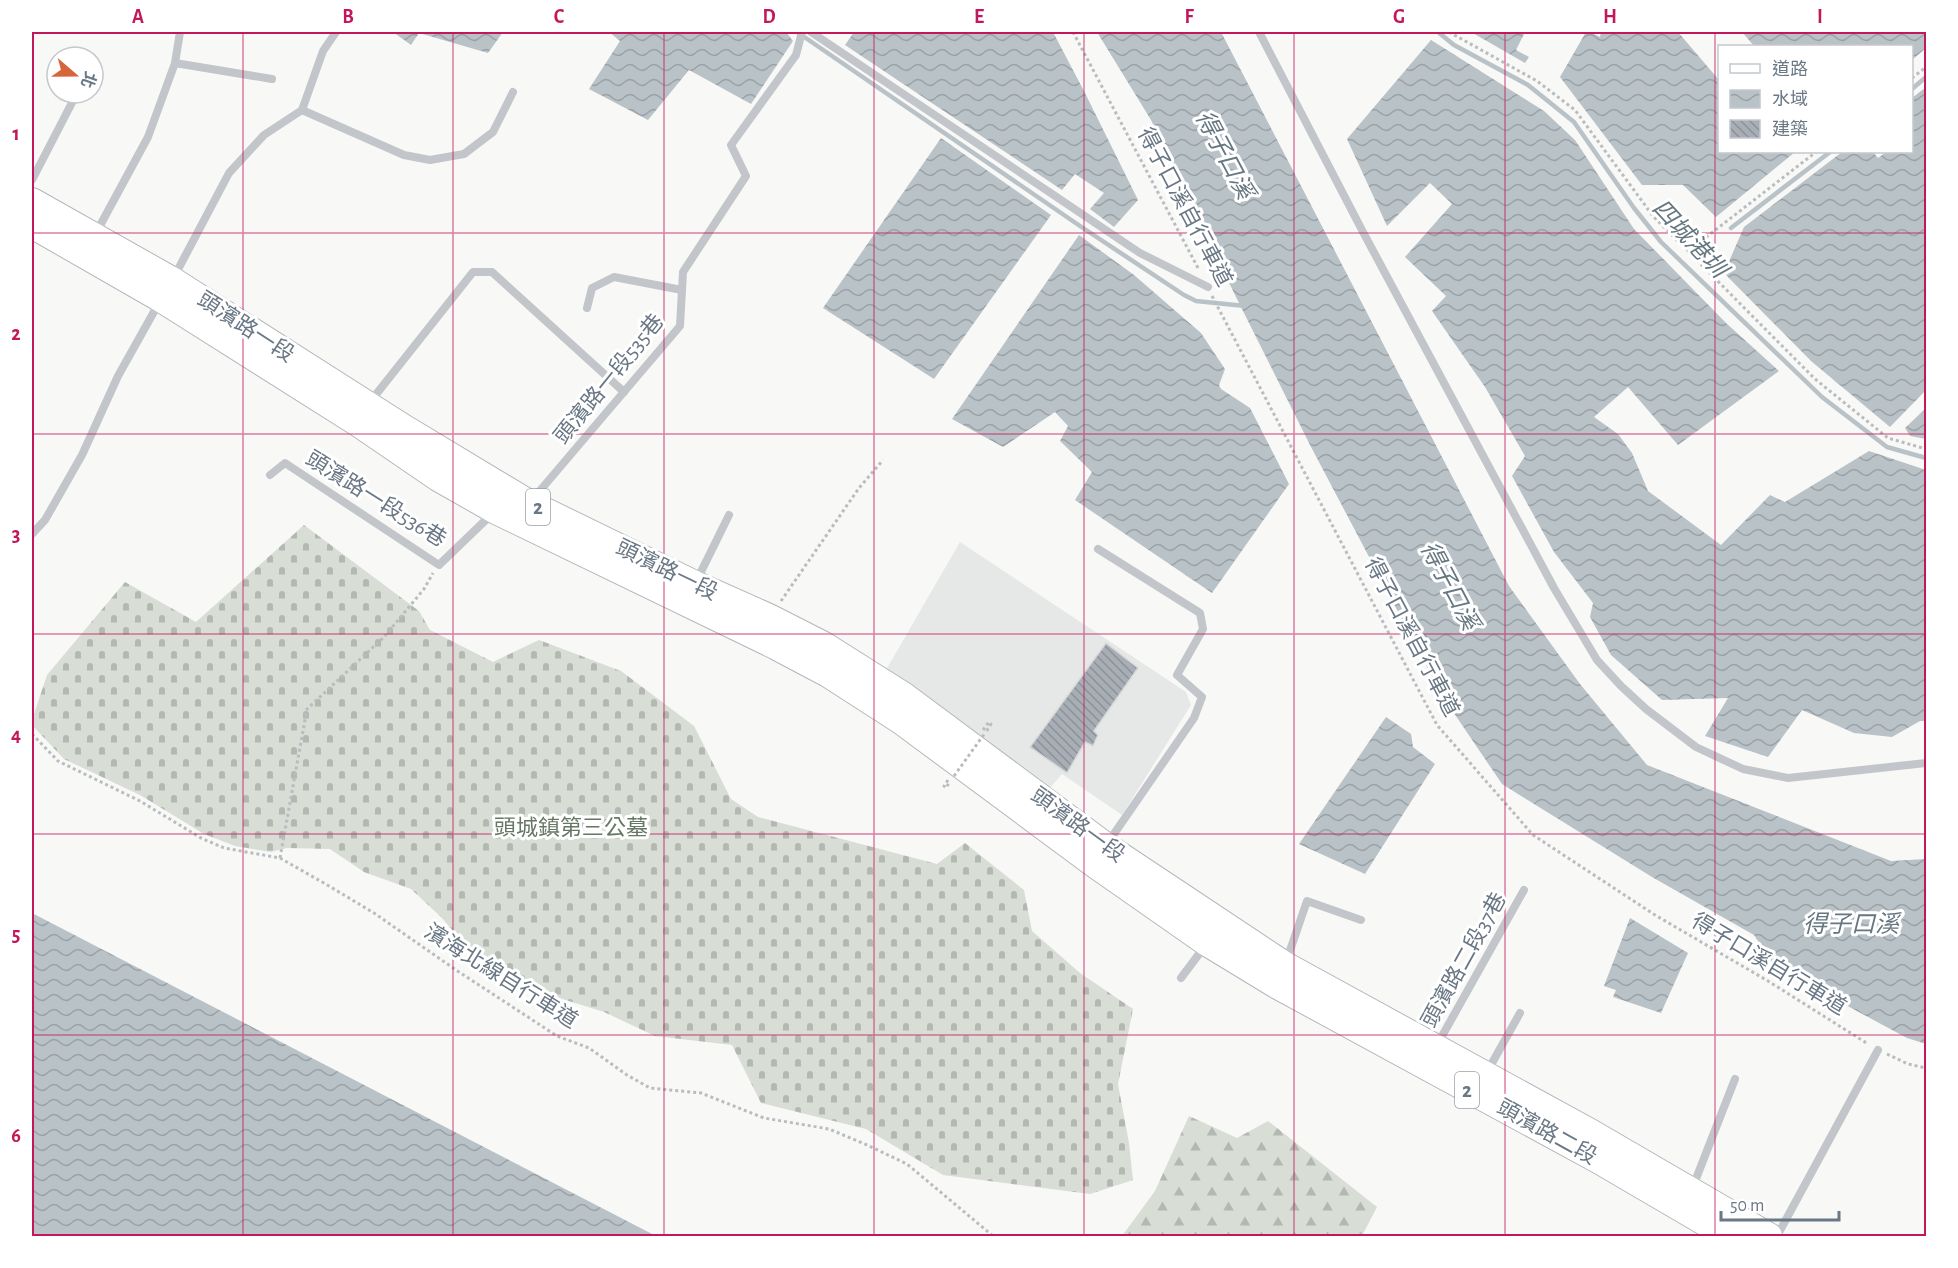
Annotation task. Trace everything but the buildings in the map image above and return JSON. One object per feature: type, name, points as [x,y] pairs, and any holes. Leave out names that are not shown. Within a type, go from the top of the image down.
[{"type":"main road","name":"頭濱路一段","points":[[32,201],[90,244],[368,405],[509,505],[828,674],[1000,780]]},
{"type":"main road","name":"頭濱路一段","points":[[32,225],[90,244]]},
{"type":"main road","name":"頭濱路一段","points":[[167,289],[438,478],[509,505],[769,617],[824,645],[903,694],[1000,780],[1100,855],[1207,943]]},
{"type":"main road","name":"頭濱路一段","points":[[1100,855],[1285,965]]},
{"type":"main road","name":"頭濱路二段","points":[[1207,943],[1276,985],[1431,1058],[1485,1075],[1592,1133],[1769,1236]]},
{"type":"main road","name":"頭濱路二段","points":[[1285,965],[1431,1058],[1728,1236]]},
{"type":"lane","points":[[90,244],[148,137],[176,63],[180,32]]},
{"type":"lane","points":[[32,534],[45,520],[82,455],[118,376],[229,173],[264,135],[302,110],[323,51],[336,32]]},
{"type":"lane","name":"頭濱路一段535巷","points":[[509,505],[624,392],[680,326],[683,272],[746,176],[731,145],[796,55],[802,32]]},
{"type":"lane","points":[[811,32],[1140,253],[1208,287]]},
{"type":"lane","points":[[1259,32],[1363,232],[1548,577],[1597,660],[1646,709],[1696,747],[1743,769],[1788,778],[1926,764]]},
{"type":"lane","points":[[176,63],[272,79]]},
{"type":"lane","points":[[302,110],[404,155],[430,160],[464,154],[494,132],[513,92]]},
{"type":"lane","points":[[32,180],[71,105]]},
{"type":"lane","points":[[368,405],[473,272],[492,272],[624,392]]},
{"type":"lane","points":[[587,308],[592,288],[614,277],[682,290]]},
{"type":"lane","name":"頭濱路一段536巷","points":[[270,475],[285,463],[439,565],[509,505]]},
{"type":"lane","points":[[695,584],[729,514]]},
{"type":"lane","points":[[1098,549],[1200,613],[1203,629],[1177,675],[1202,697],[1194,718],[1100,855]]},
{"type":"lane","name":"頭濱路二段37巷","points":[[1431,1058],[1524,890]]},
{"type":"lane","points":[[1285,965],[1307,901],[1361,921]]},
{"type":"lane","points":[[1181,978],[1207,943]]},
{"type":"lane","points":[[1485,1075],[1520,1013]]},
{"type":"lane","points":[[1777,1236],[1878,1050]]},
{"type":"lane","points":[[1690,1192],[1735,1079]]},
{"type":"path","name":"得子口溪自行車道","points":[[1073,32],[1437,724],[1533,835],[1655,915],[1768,981],[1878,1050],[1908,1064],[1926,1068]]},
{"type":"path","points":[[1449,32],[1537,81],[1575,110],[1653,216],[1815,379],[1888,438],[1926,449]]},
{"type":"path","points":[[1913,77],[1926,67]]},
{"type":"path","points":[[1687,252],[1815,153]]},
{"type":"path","points":[[769,617],[859,488],[882,460]]},
{"type":"path","points":[[280,858],[307,709],[384,637],[424,589],[439,565]]},
{"type":"path","points":[[954,776],[984,731]]},
{"type":"path","name":"濱海北線自行車道","points":[[32,734],[58,761],[140,801],[201,838],[224,848],[280,858],[374,913],[557,1036],[589,1048],[627,1076],[650,1088],[701,1094],[764,1118],[829,1129],[867,1145],[907,1164],[993,1236]]},
{"type":"shaded area","points":[[960,542],[1186,692],[1191,705],[1122,815],[1062,774],[1048,790],[886,670]]},
{"type":"green space","name":"頭城鎮第三公墓","points":[[304,525],[419,611],[430,630],[493,662],[539,640],[621,671],[694,726],[731,799],[758,817],[937,864],[965,843],[1024,890],[1032,931],[1080,973],[1133,1009],[1118,1084],[1133,1180],[1090,1194],[943,1175],[866,1129],[761,1103],[732,1045],[655,1036],[604,1012],[524,987],[468,948],[441,917],[411,889],[364,872],[330,849],[287,848],[271,852],[235,846],[204,834],[140,795],[64,759],[32,725],[47,675],[125,582],[196,622]]},
{"type":"green space","points":[[1189,1116],[1237,1138],[1268,1121],[1377,1207],[1362,1236],[1122,1236],[1155,1191]]},
{"type":"water","points":[[393,32],[503,32],[488,53],[419,33],[411,45]]},
{"type":"water","points":[[609,32],[786,32],[793,41],[751,104],[689,70],[648,120],[589,89],[620,41]]},
{"type":"water","points":[[854,32],[1053,32],[1138,200],[1114,227],[1090,209],[1104,193],[1075,174],[1062,190],[845,45]]},
{"type":"water","name":"得子口溪","points":[[1097,32],[1221,32],[1509,586],[1580,684],[1647,765],[1891,861],[1926,859],[1926,1044],[1907,1038],[1775,967],[1754,935],[1652,877],[1502,784],[1443,697],[1310,445],[1151,120]]},
{"type":"water","points":[[1471,32],[1525,32],[1516,50],[1529,57],[1525,63]]},
{"type":"water","points":[[1586,32],[1600,37],[1601,32],[1678,32],[1718,79],[1718,153],[1794,153],[1716,217],[1683,185],[1642,185],[1560,77]]},
{"type":"water","points":[[1742,32],[1926,32],[1926,48],[1913,59],[1913,45],[1753,45]]},
{"type":"water","points":[[1431,40],[1544,111],[1575,140],[1634,229],[1726,323],[1779,371],[1678,445],[1628,387],[1594,417],[1618,434],[1632,453],[1648,491],[1721,545],[1770,495],[1785,502],[1869,451],[1926,470],[1926,721],[1920,721],[1892,737],[1854,733],[1802,710],[1768,757],[1705,736],[1728,698],[1662,700],[1611,655],[1590,617],[1593,603],[1554,552],[1512,476],[1525,456],[1485,387],[1432,311],[1446,296],[1405,257],[1452,204],[1430,183],[1387,226],[1347,139]]},
{"type":"water","points":[[1926,87],[1926,390],[1890,427],[1811,361],[1724,273],[1744,227],[1841,153],[1874,153],[1878,158],[1885,153],[1913,153],[1913,97]]},
{"type":"water","points":[[941,138],[1051,215],[934,379],[823,308]]},
{"type":"water","points":[[1079,235],[1134,275],[1201,333],[1225,369],[1219,385],[1221,389],[1250,408],[1289,484],[1212,593],[1075,500],[1092,472],[1060,441],[1068,426],[1055,412],[1003,447],[952,419]]},
{"type":"water","points":[[1926,408],[1926,439],[1910,436],[1905,428]]},
{"type":"water","points":[[1386,717],[1411,734],[1413,747],[1435,764],[1365,874],[1299,844]]},
{"type":"water","points":[[32,913],[656,1236],[32,1236]]},
{"type":"water","points":[[1630,918],[1688,953],[1661,1013],[1613,997],[1616,990],[1604,986]]},
{"type":"waterway","points":[[797,32],[1184,295],[1196,301],[1245,306]]},
{"type":"waterway","name":"四城港圳","points":[[1438,32],[1454,45],[1528,85],[1574,122],[1634,208],[1661,242],[1822,397],[1887,447],[1926,458]]},
{"type":"waterway","points":[[1913,88],[1926,77]]},
{"type":"waterway","points":[[1731,228],[1829,153]]}]
